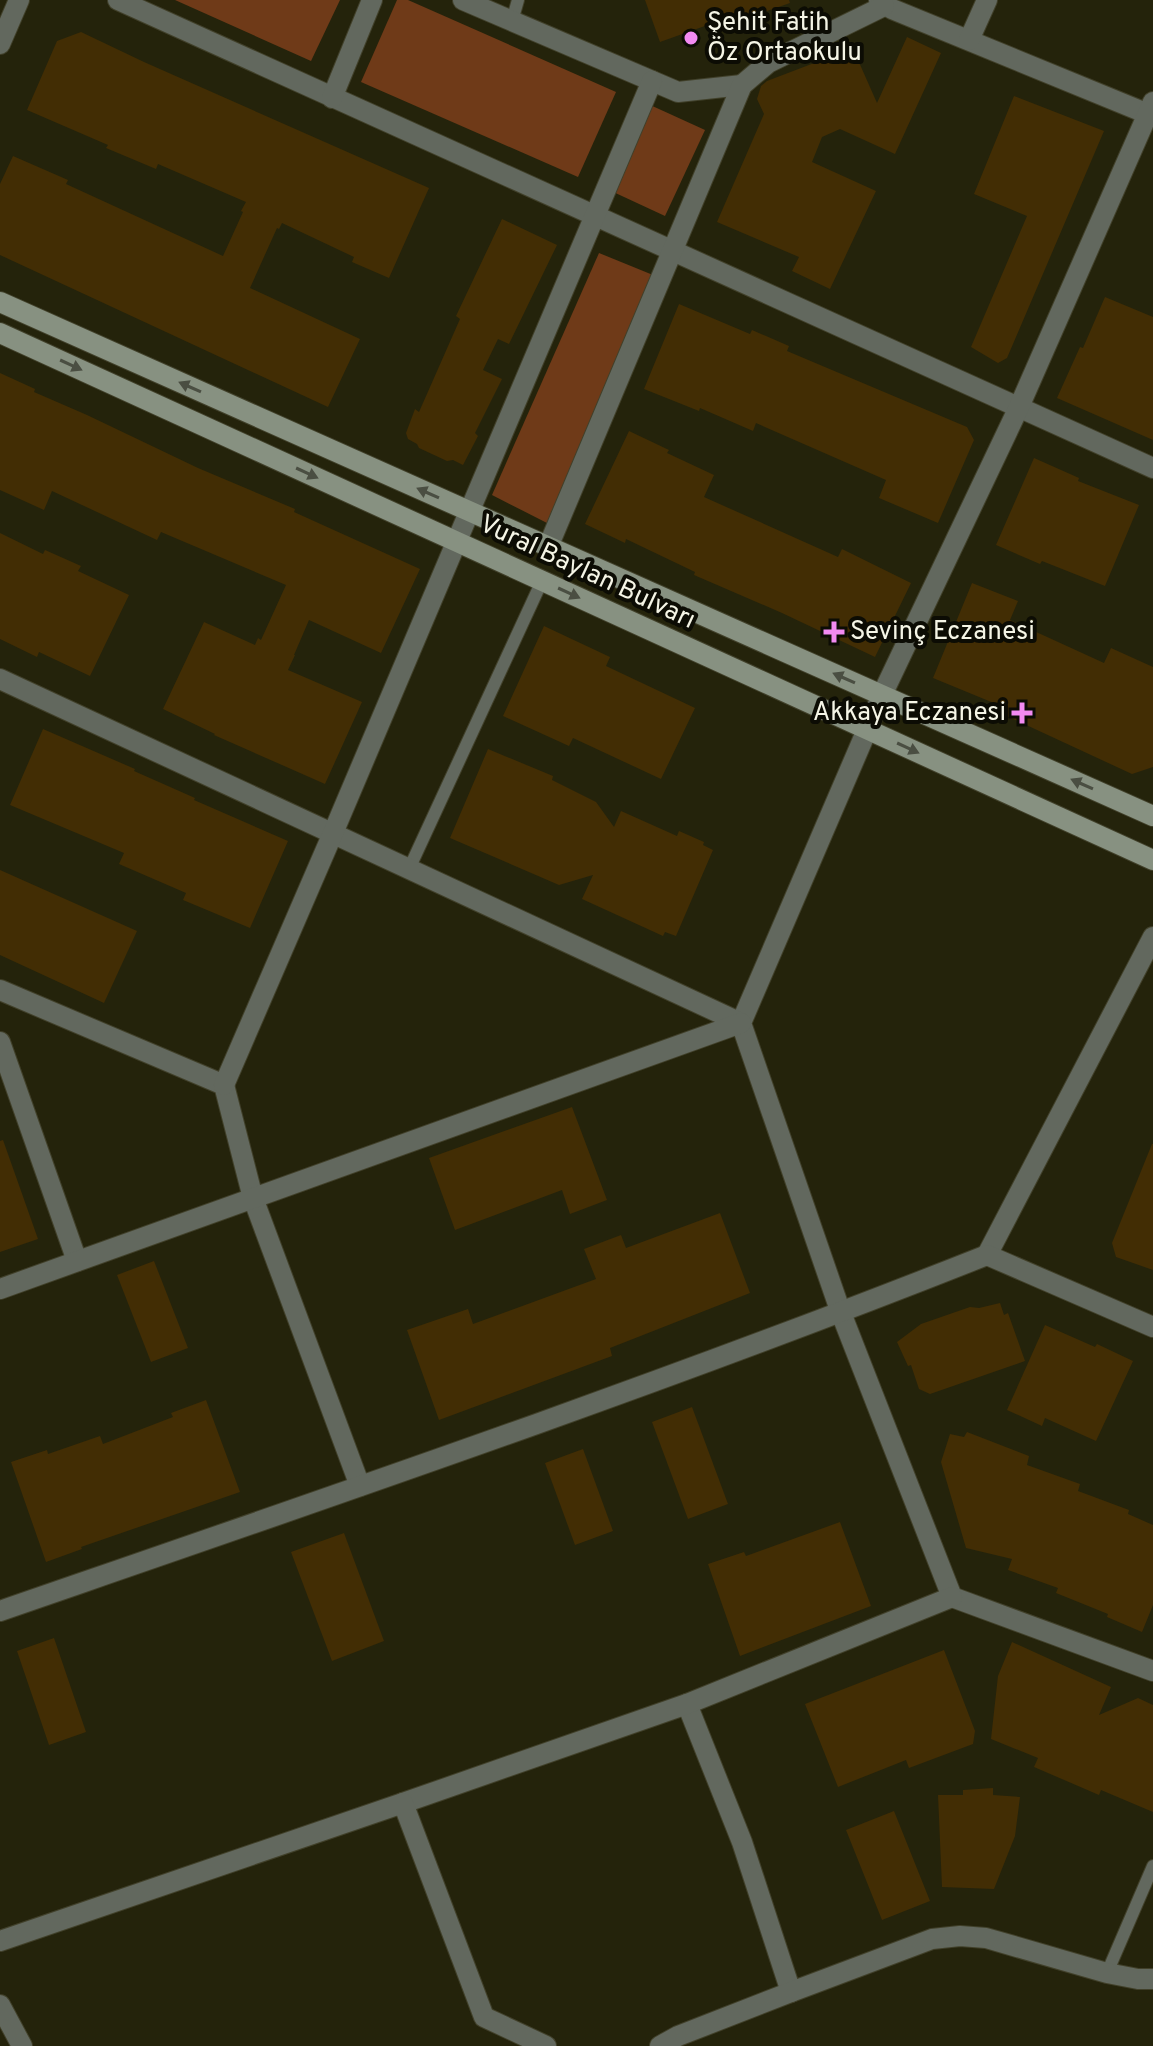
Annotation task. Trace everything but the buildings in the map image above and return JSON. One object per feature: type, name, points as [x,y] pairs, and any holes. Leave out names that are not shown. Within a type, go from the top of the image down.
[{"type":"main road","name":"Vural Baylan Bulvarı","points":[[0,302],[1153,816]]},
{"type":"main road","name":"Vural Baylan Bulvarı","points":[[0,333],[1153,860]]},
{"type":"street","points":[[0,44],[19,0]]},
{"type":"street","points":[[118,0],[1153,468]]},
{"type":"street","points":[[332,98],[372,0]]},
{"type":"street","points":[[463,0],[678,92],[742,85]]},
{"type":"street","points":[[969,40],[987,0]]},
{"type":"street","points":[[548,547],[742,85],[768,63],[882,3],[1151,110],[1019,407],[882,695],[741,1023],[841,1313],[952,1597]]},
{"type":"street","points":[[360,1486],[253,1198],[224,1085],[652,81]]},
{"type":"street","points":[[0,679],[741,1023]]},
{"type":"street","points":[[0,1611],[360,1486],[841,1313],[987,1255],[1153,937]]},
{"type":"street","points":[[0,990],[224,1085]]},
{"type":"street","points":[[0,1289],[741,1023]]},
{"type":"street","points":[[0,1042],[77,1261]]},
{"type":"street","points":[[987,1255],[1153,1327]]},
{"type":"street","points":[[0,1941],[687,1704],[952,1597],[1153,1671]]},
{"type":"street","points":[[687,1704],[742,1842],[791,1992]]},
{"type":"street","points":[[403,1803],[484,2017],[546,2046]]},
{"type":"street","points":[[660,2046],[678,2036],[932,1939],[960,1936],[986,1938],[1107,1973],[1153,1979]]},
{"type":"street","points":[[0,2005],[22,2046]]},
{"type":"lane","points":[[512,21],[518,0]]},
{"type":"lane","points":[[409,869],[542,581]]},
{"type":"lane","points":[[1107,1973],[1153,1866]]},
{"type":"shaded area","points":[[175,0],[340,0],[311,61]]},
{"type":"shaded area","points":[[397,0],[408,0],[616,92],[578,177],[361,82]]},
{"type":"shaded area","points":[[648,104],[705,130],[665,216],[609,190]]},
{"type":"shaded area","points":[[599,253],[653,275],[547,523],[492,495]]},
{"type":"place","name":"Şehit Fatih Öz Ortaokulu","points":[[691,38]]},
{"type":"place","name":"Sevinç Eczanesi","points":[[834,632]]},
{"type":"place","name":"Akkaya Eczanesi","points":[[1022,713]]}]
